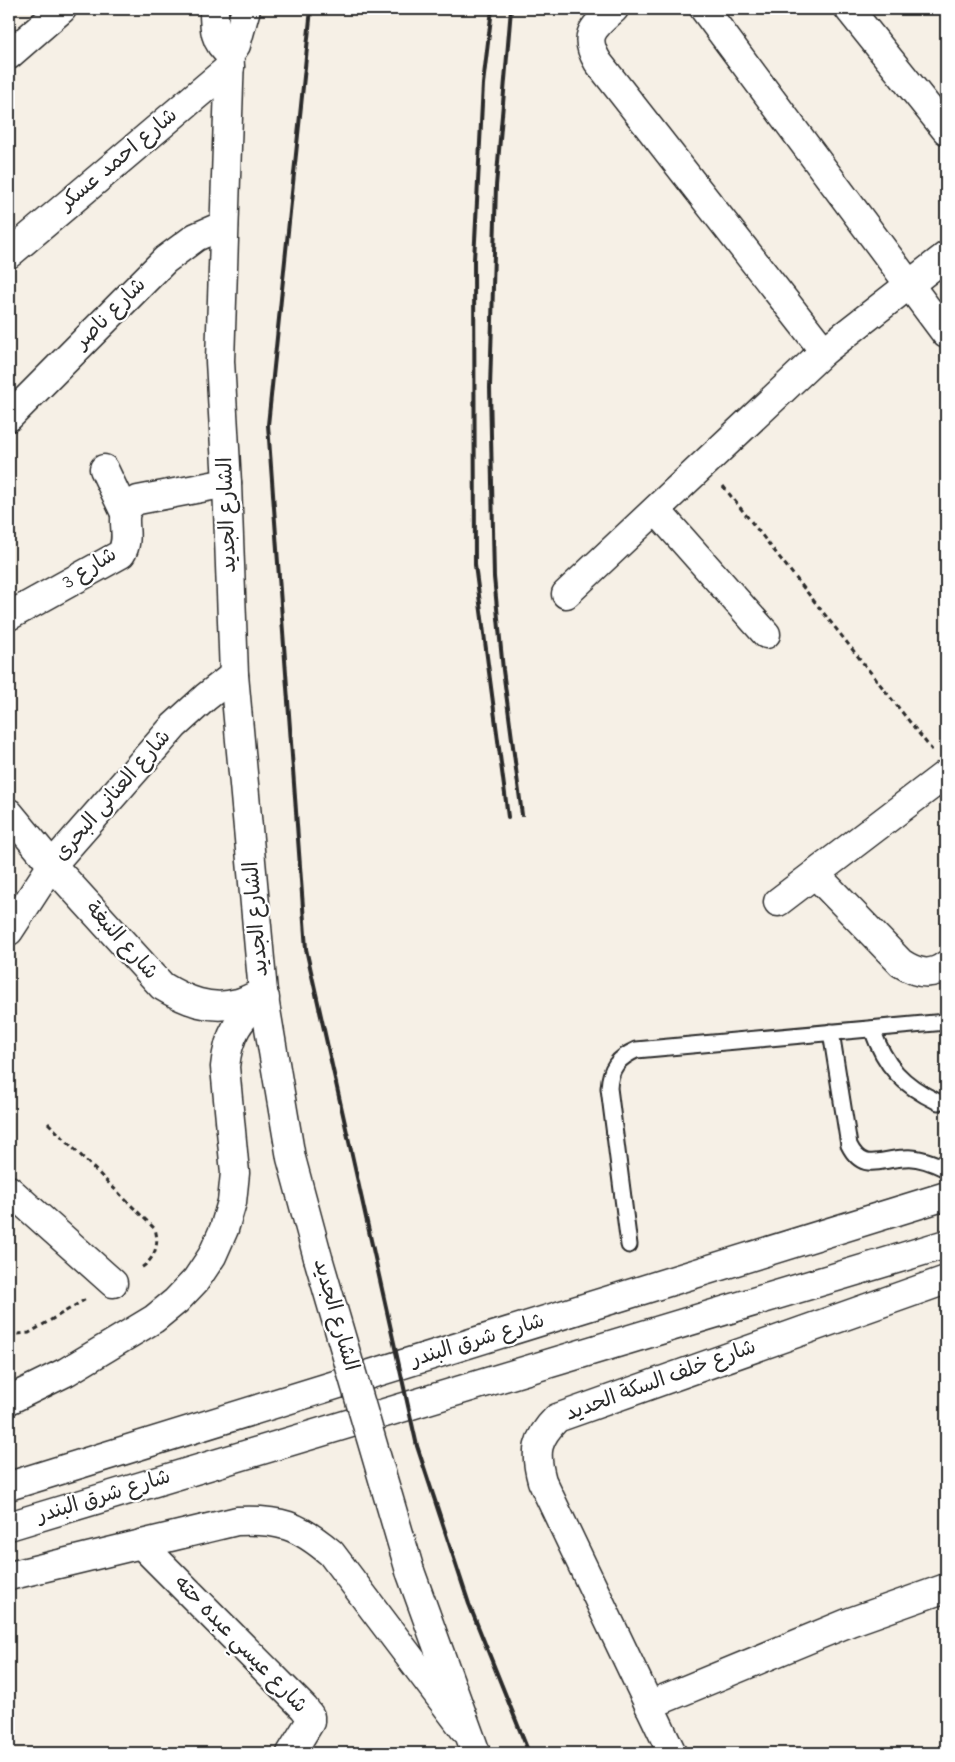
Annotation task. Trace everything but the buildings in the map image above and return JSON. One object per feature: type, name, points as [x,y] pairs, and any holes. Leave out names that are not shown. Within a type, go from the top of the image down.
[{"type":"street","points":[[9,55],[62,9]]},
{"type":"street","points":[[214,9],[214,32],[230,61]]},
{"type":"street","name":"الشارع الجديد","points":[[246,9],[230,61],[220,361],[227,483],[234,675],[264,995],[291,1158],[318,1258],[410,1571],[472,1743]]},
{"type":"street","points":[[704,9],[946,334]]},
{"type":"street","points":[[849,9],[946,130]]},
{"type":"street","points":[[606,16],[591,36],[589,43],[598,62],[824,351]]},
{"type":"street","name":"شارع احمد عسكر","points":[[9,254],[230,61]]},
{"type":"street","name":"شارع ناصر","points":[[9,418],[165,260],[196,237],[224,225]]},
{"type":"street","points":[[566,594],[824,351],[946,256]]},
{"type":"street","points":[[104,469],[125,513]]},
{"type":"street","points":[[125,513],[128,507],[138,500],[227,483]]},
{"type":"street","points":[[656,510],[766,634]]},
{"type":"street","name":"شارع 3","points":[[9,616],[121,554],[126,541],[125,513]]},
{"type":"street","name":"شارع العنانى البحرى","points":[[9,931],[52,865],[174,726],[234,675]]},
{"type":"street","points":[[778,902],[815,874],[940,763]]},
{"type":"street","name":"شارع النبغة","points":[[9,813],[52,865],[162,986],[184,999],[210,1006],[236,1004],[264,995]]},
{"type":"street","points":[[815,874],[901,964],[914,972],[940,970],[946,965]]},
{"type":"street","points":[[9,1400],[66,1372],[154,1319],[176,1301],[196,1280],[212,1256],[227,1220],[232,1202],[236,1173],[225,1067],[227,1051],[232,1035],[240,1020],[264,995]]},
{"type":"street","points":[[9,1190],[113,1283]]},
{"type":"street","name":"شارع شرق البندر","points":[[9,1486],[946,1196]]},
{"type":"street","name":"شارع شرق البندر","points":[[9,1526],[946,1244]]},
{"type":"street","name":"شارع خلف السكة الحديد","points":[[672,1753],[542,1481],[537,1464],[538,1447],[545,1430],[557,1418],[946,1280]]},
{"type":"street","points":[[9,1576],[237,1521],[263,1520],[288,1525],[311,1536],[331,1553],[472,1743]]},
{"type":"street","name":"شارع عيسي عبده حته","points":[[141,1544],[310,1716],[310,1722],[291,1753]]},
{"type":"street","points":[[649,1705],[850,1622],[946,1588]]},
{"type":"lane","points":[[629,1245],[609,1088],[609,1078],[618,1060],[636,1050],[946,1022]]},
{"type":"lane","points":[[872,1029],[883,1056],[901,1079],[912,1089],[938,1102]]},
{"type":"lane","points":[[831,1032],[848,1145],[852,1152],[858,1158],[873,1164],[906,1157],[925,1160],[946,1169]]},
{"type":"path","points":[[705,463],[940,763]]},
{"type":"railway","points":[[311,9],[268,425],[306,949],[417,1446],[469,1604],[529,1753]]},
{"type":"railway","points":[[492,9],[483,84],[474,260],[475,565],[508,817]]},
{"type":"railway","points":[[511,9],[496,186],[490,388],[494,577],[503,670],[522,815]]}]
